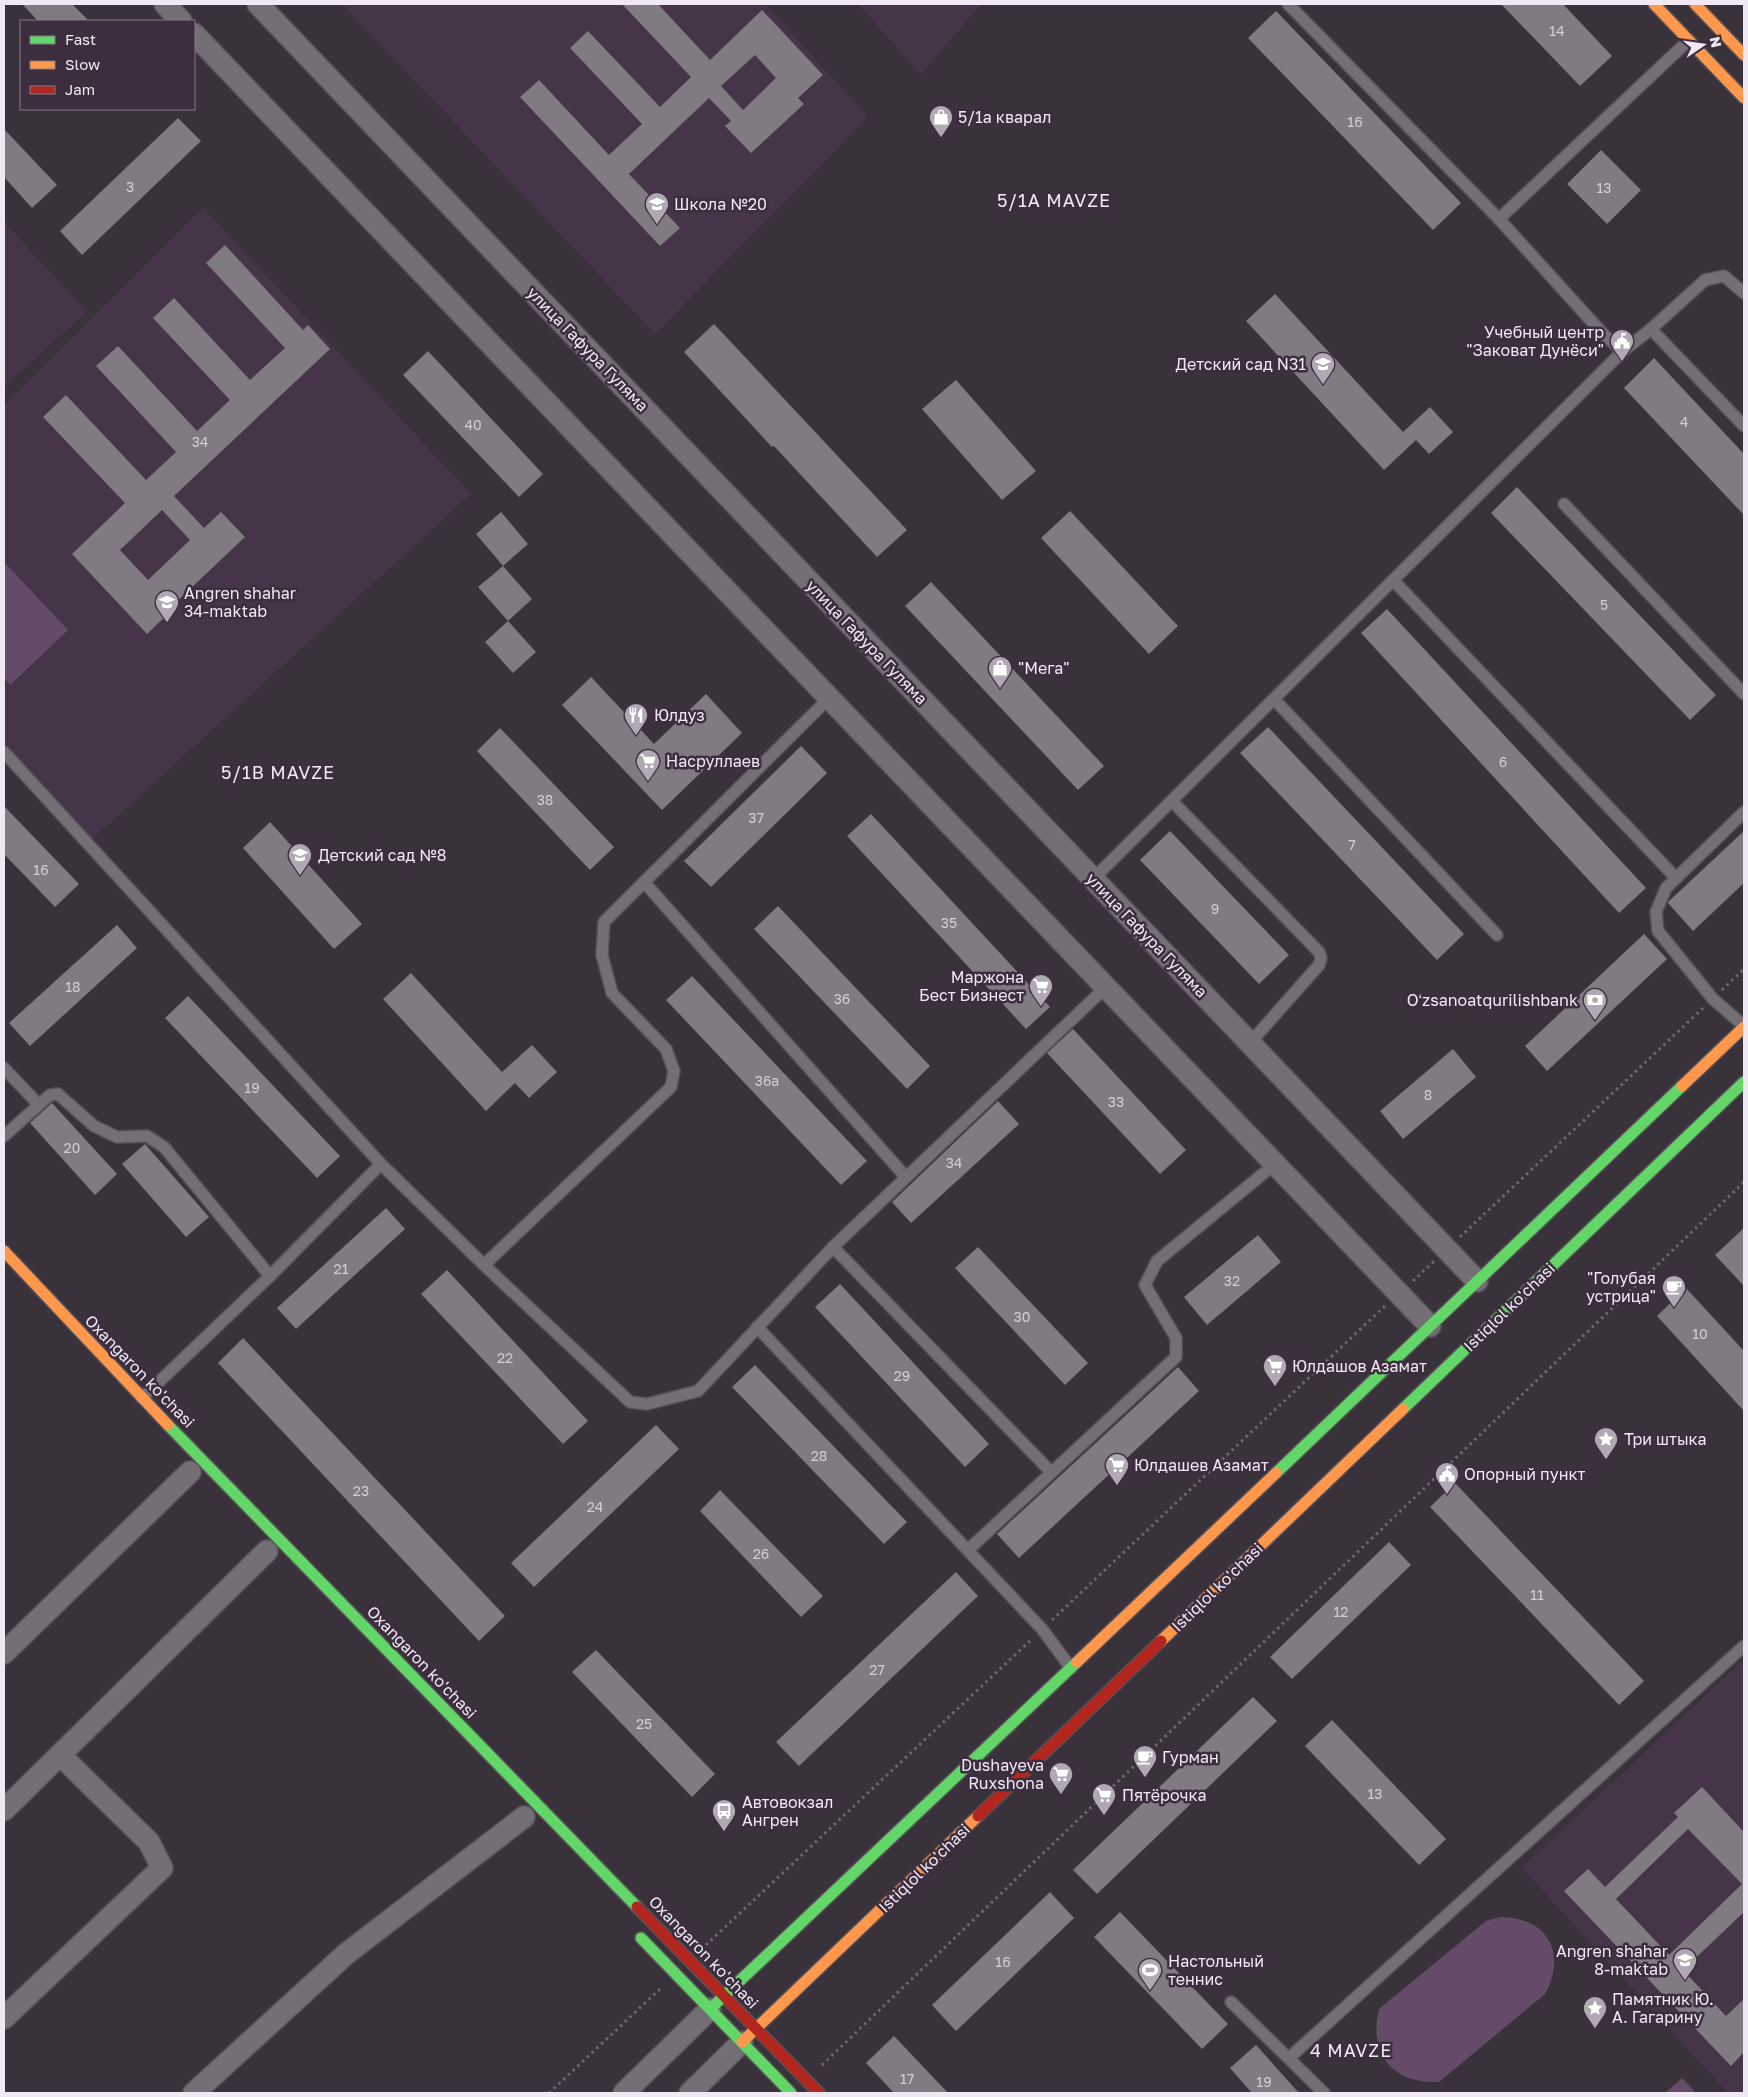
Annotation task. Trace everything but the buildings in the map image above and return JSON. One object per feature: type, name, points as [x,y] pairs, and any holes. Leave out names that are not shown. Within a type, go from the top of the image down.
[{"type":"main road","points":[[1654,4],[1744,98]]},
{"type":"main road","points":[[1695,4],[1744,55]]},
{"type":"main road","points":[[717,2002],[1071,1668],[1350,1409],[1430,1326],[1744,1027]]},
{"type":"main road","name":"Istiqlol ko'chasi","points":[[749,2036],[1372,1434],[1744,1082]]},
{"type":"main road","name":"Oxangaron ko'chasi","points":[[4,1252],[139,1401],[690,1961],[717,2002],[749,2036],[792,2093]]},
{"type":"main road","name":"Oxangaron ko'chasi","points":[[634,1931],[676,1974],[717,2002],[749,2036],[806,2080],[819,2093]]},
{"type":"street","points":[[164,4],[180,20]]},
{"type":"street","name":"улица Гафура Гуляма","points":[[258,4],[1477,1281]]},
{"type":"street","points":[[195,35],[1430,1326]]},
{"type":"street","points":[[4,1653],[190,1472]]},
{"type":"street","points":[[4,1810],[267,1551]]},
{"type":"street","points":[[4,2018],[162,1868],[149,1842],[60,1756]]},
{"type":"street","points":[[194,2093],[346,1954],[524,1817]]},
{"type":"street","points":[[624,2093],[717,2002]]},
{"type":"street","name":"Istiqlol ko'chasi","points":[[690,2093],[749,2036]]},
{"type":"lane","points":[[1288,4],[1498,219],[1604,335],[1623,351]]},
{"type":"lane","points":[[1498,219],[1689,40]]},
{"type":"lane","points":[[1094,879],[1623,351],[1651,329],[1705,280],[1724,276],[1744,293]]},
{"type":"lane","points":[[1651,329],[1744,426]]},
{"type":"lane","points":[[1564,504],[1744,694]]},
{"type":"lane","points":[[1393,580],[1676,878]]},
{"type":"lane","points":[[484,1265],[671,1087],[674,1072],[666,1049],[612,993],[602,955],[604,922],[829,698]]},
{"type":"lane","points":[[1274,699],[1497,935]]},
{"type":"lane","points":[[4,752],[381,1164],[484,1265],[630,1402],[647,1404],[698,1391],[832,1246],[1106,987]]},
{"type":"lane","points":[[1172,800],[1318,952],[1320,958],[1319,965],[1250,1043]]},
{"type":"lane","points":[[1744,812],[1666,888],[1656,912],[1658,931],[1713,999],[1744,1027]]},
{"type":"lane","points":[[644,882],[905,1176]]},
{"type":"lane","points":[[4,1068],[38,1104]]},
{"type":"lane","points":[[4,1136],[38,1104],[50,1095],[58,1094],[94,1126],[117,1137],[147,1136],[164,1148],[270,1276]]},
{"type":"lane","points":[[139,1401],[270,1276],[381,1164]]},
{"type":"lane","points":[[968,1550],[1176,1357],[1176,1338],[1145,1285],[1157,1261],[1276,1164]]},
{"type":"lane","points":[[832,1246],[1051,1472]]},
{"type":"lane","points":[[757,1327],[1042,1629],[1071,1668]]},
{"type":"lane","points":[[1289,2058],[1744,1646]]},
{"type":"lane","points":[[1231,2002],[1324,2093]]},
{"type":"path","points":[[690,1961],[1744,969]]},
{"type":"path","points":[[806,2080],[1744,1182]]},
{"type":"path","points":[[549,2093],[676,1974]]},
{"type":"shaded area","name":"Школа №20","points":[[342,4],[765,4],[868,117],[655,334]]},
{"type":"shaded area","points":[[858,4],[981,4],[921,74]]},
{"type":"shaded area","name":"Angren shahar 34-maktab","points":[[203,208],[471,494],[88,843],[4,752],[4,405]]},
{"type":"shaded area","points":[[4,222],[87,312],[4,386]]},
{"type":"shaded area","points":[[4,562],[68,630],[10,685],[4,678]]},
{"type":"shaded area","name":"Angren shahar 8-maktab","points":[[1744,1659],[1744,2093],[1728,2093],[1522,1868]]},
{"type":"shaded area","points":[[1501,1917],[1517,1919],[1531,1924],[1541,1931],[1549,1941],[1553,1952],[1554,1965],[1545,1994],[1439,2082],[1408,2078],[1396,2072],[1387,2063],[1377,2040],[1376,2025],[1379,2009],[1486,1921]]},
{"type":"shaded area","points":[[1682,2078],[1696,2093],[1665,2093]]},
{"type":"traffic: fast","points":[[1403,1409],[1744,1082]]},
{"type":"traffic: fast","points":[[1276,1473],[1682,1086]]},
{"type":"traffic: fast","points":[[168,1425],[637,1907]]},
{"type":"traffic: fast","points":[[710,2009],[1077,1662]]},
{"type":"traffic: fast","points":[[641,1938],[791,2093]]},
{"type":"traffic: slow","points":[[1654,4],[1744,98]]},
{"type":"traffic: slow","points":[[1695,4],[1744,55]]},
{"type":"traffic: slow","points":[[1682,1086],[1744,1027]]},
{"type":"traffic: slow","points":[[4,1251],[168,1425]]},
{"type":"traffic: slow","points":[[1161,1641],[1403,1409]]},
{"type":"traffic: slow","points":[[1077,1662],[1276,1473]]},
{"type":"traffic: slow","points":[[742,2042],[978,1816]]},
{"type":"traffic: jam","points":[[978,1816],[1161,1641]]},
{"type":"traffic: jam","points":[[637,1907],[819,2093]]},
{"type":"place","name":"5/1а кварал","points":[[941,138]]},
{"type":"place","name":"Школа №20","points":[[657,225]]},
{"type":"place","name":"Учебный центр \"Заковат Дунёси\"","points":[[1622,362]]},
{"type":"place","name":"Детский сад N31","points":[[1323,385]]},
{"type":"place","name":"Angren shahar 34-maktab","points":[[167,623]]},
{"type":"place","name":"\"Мега\"","points":[[1000,689]]},
{"type":"place","name":"Юлдуз","points":[[636,736]]},
{"type":"place","name":"Насруллаев","points":[[648,782]]},
{"type":"place","name":"Детский сад №8","points":[[300,876]]},
{"type":"place","name":"Маржона Бест Бизнест","points":[[1041,1007]]},
{"type":"place","name":"Oʻzsanoatqurilishbank","points":[[1595,1021]]},
{"type":"place","name":"\"Голубая устрица\"","points":[[1674,1308]]},
{"type":"place","name":"Юлдашов Азамат","points":[[1275,1387]]},
{"type":"place","name":"Три штыка","points":[[1606,1460]]},
{"type":"place","name":"Юлдашев Азамат","points":[[1117,1486]]},
{"type":"place","name":"Опорный пункт","points":[[1447,1495]]},
{"type":"place","name":"Гурман","points":[[1145,1778]]},
{"type":"place","name":"Dushayeva Ruxshona","points":[[1061,1795]]},
{"type":"place","name":"Пятёрочка","points":[[1104,1816]]},
{"type":"place","name":"Автовокзал Ангрен","points":[[724,1832]]},
{"type":"place","name":"Angren shahar 8-maktab","points":[[1685,1981]]},
{"type":"place","name":"Настольный теннис","points":[[1150,1991]]},
{"type":"place","name":"Памятник Ю. А. Гагарину","points":[[1595,2029]]},
{"type":"district","name":"5/1A MAVZE","points":[[1054,200]]},
{"type":"district","name":"5/1B MAVZE","points":[[278,772]]},
{"type":"district","name":"4 MAVZE","points":[[1351,2050]]}]
